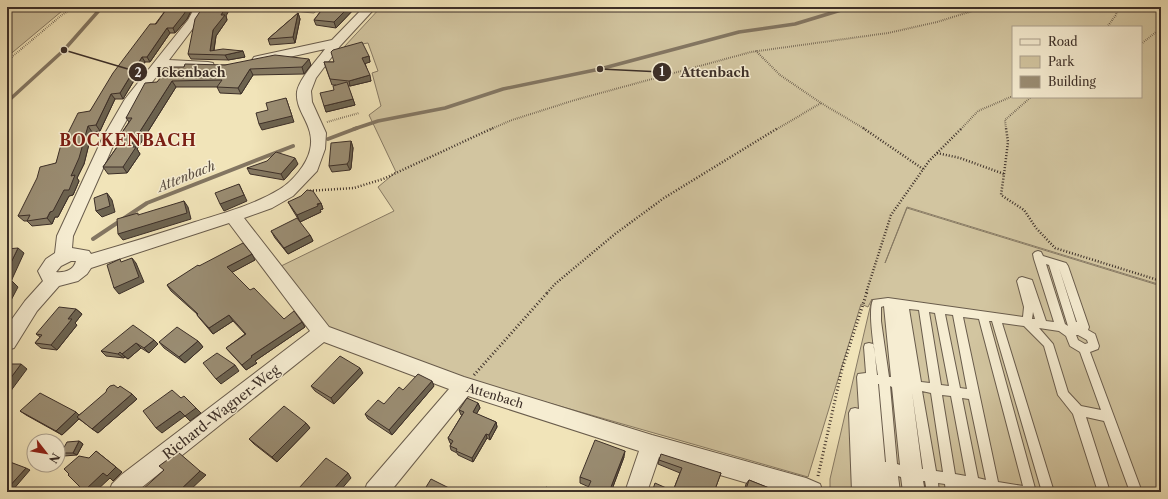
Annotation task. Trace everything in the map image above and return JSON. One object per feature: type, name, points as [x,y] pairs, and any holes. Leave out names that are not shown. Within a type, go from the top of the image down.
[{"type":"street","points":[[63,257],[65,236],[110,137],[132,99],[193,21],[201,7]]},
{"type":"street","points":[[7,342],[31,306],[54,280],[73,276],[83,267],[85,263],[233,216],[266,204],[287,192],[312,167],[318,149],[319,133],[305,102],[304,91],[310,78],[336,43],[370,7]]},
{"type":"street","points":[[244,63],[336,43]]},
{"type":"street","points":[[160,62],[220,66]]},
{"type":"street","points":[[233,216],[322,333]]},
{"type":"street","points":[[54,280],[50,278],[47,271],[53,263],[63,257],[83,256],[85,263]]},
{"type":"street","name":"Attenbach","points":[[322,333],[464,386],[652,445],[806,488],[815,484]]},
{"type":"street","name":"Richard-Wagner-Weg","points":[[120,492],[129,483],[322,333]]},
{"type":"street","points":[[375,492],[464,386]]},
{"type":"street","points":[[636,492],[652,445]]},
{"type":"lane","points":[[1072,329],[1039,257],[1053,264],[1072,325],[1074,343],[1084,349],[1136,492]]},
{"type":"lane","points":[[1027,322],[1030,307],[1022,281],[1030,283],[1042,324]]},
{"type":"lane","points":[[894,492],[884,381],[876,321],[876,303],[896,303],[1072,329]]},
{"type":"lane","points":[[896,303],[906,384],[912,472],[909,492]]},
{"type":"lane","points":[[896,303],[906,384],[933,492]]},
{"type":"lane","points":[[923,307],[952,492]]},
{"type":"lane","points":[[939,309],[955,392],[1000,490]]},
{"type":"lane","points":[[957,312],[974,395],[1000,490]]},
{"type":"lane","points":[[983,316],[1000,490]]},
{"type":"lane","points":[[996,318],[1048,492]]},
{"type":"lane","points":[[1027,322],[1048,344],[1062,395],[1078,411],[1104,492]]},
{"type":"lane","points":[[869,347],[871,379],[868,465],[870,492]]},
{"type":"lane","points":[[871,379],[974,395]]},
{"type":"lane","points":[[1078,411],[1108,416]]},
{"type":"lane","points":[[855,413],[868,465],[882,492]]},
{"type":"lane","points":[[868,465],[950,479],[1000,490]]},
{"type":"lane","points":[[858,492],[868,465]]},
{"type":"lane","points":[[912,472],[919,492]]},
{"type":"path","points":[[7,61],[63,14],[75,7]]},
{"type":"path","points":[[287,192],[354,188],[383,179],[512,120],[575,100],[756,51],[888,33],[937,22],[985,7]]},
{"type":"path","points":[[1108,26],[1116,15],[1118,7]]},
{"type":"path","points":[[1142,43],[1161,28]]},
{"type":"path","points":[[756,51],[780,75],[821,103],[852,120],[923,169]]},
{"type":"path","points":[[815,484],[842,369],[891,214],[936,153],[968,124],[978,111],[1012,96]]},
{"type":"path","points":[[1030,98],[1005,120],[1008,142],[1001,195],[1024,210],[1036,228],[1055,248],[1161,281]]},
{"type":"path","points":[[464,386],[555,284],[615,234],[671,194],[821,103]]},
{"type":"path","points":[[316,125],[359,113]]},
{"type":"path","points":[[936,153],[960,158],[1004,174]]},
{"type":"green space","points":[[7,7],[69,7],[62,11],[7,57]]},
{"type":"green space","points":[[280,7],[321,7],[314,13],[278,10]]},
{"type":"green space","points":[[381,7],[1161,7],[1161,285],[907,207],[885,263],[907,208],[1161,286],[1161,492],[830,492],[830,479],[872,299],[868,307],[861,304],[808,477],[465,379],[321,326],[277,268],[394,211],[378,187],[396,172],[369,115],[381,106],[372,73],[378,71],[368,43],[344,47]]},
{"type":"building","points":[[168,7],[188,7],[173,28],[167,28],[147,57],[142,57],[120,93],[111,94],[96,125],[88,126],[79,158],[71,176],[75,175],[69,190],[64,190],[53,211],[50,212],[47,218],[27,221],[30,215],[18,216],[37,178],[40,167],[56,163],[63,137],[66,137],[78,113],[90,111],[113,73],[150,24],[156,24]]},
{"type":"building","points":[[203,7],[226,7],[221,15],[225,15],[213,30],[210,51],[223,49],[243,51],[225,55],[188,54],[195,19]]},
{"type":"building","points":[[324,7],[349,7],[334,22],[314,20]]},
{"type":"building","points":[[298,13],[293,37],[268,39]]},
{"type":"building","points":[[362,42],[369,56],[362,58],[370,75],[349,81],[330,79],[324,62],[334,62],[331,52],[333,50]]},
{"type":"building","points":[[275,55],[309,59],[302,67],[250,69],[238,88],[217,87],[222,80],[172,81],[130,147],[136,147],[123,167],[103,167],[122,140],[117,140],[132,118],[126,118],[145,83],[157,82],[169,67],[184,67],[185,64],[225,65]]},
{"type":"building","points":[[347,82],[353,99],[324,106],[320,93],[334,90],[333,86]]},
{"type":"building","points":[[286,98],[292,116],[259,124],[256,113],[268,110],[266,103]]},
{"type":"building","points":[[351,141],[349,161],[347,164],[329,166],[331,143]]},
{"type":"building","points":[[276,152],[295,158],[281,174],[247,168],[267,161]]},
{"type":"building","points":[[239,184],[244,195],[220,204],[215,193]]},
{"type":"building","points":[[307,190],[313,191],[321,203],[317,204],[318,206],[297,215],[288,202],[301,196]]},
{"type":"building","points":[[107,193],[110,206],[96,211],[94,198]]},
{"type":"building","points":[[184,201],[187,213],[118,234],[117,219],[138,213],[138,215]]},
{"type":"building","points":[[297,218],[310,235],[284,248],[271,231]]},
{"type":"building","points":[[243,243],[252,254],[227,267],[250,290],[254,288],[284,319],[294,311],[302,322],[251,356],[252,357],[242,365],[226,348],[246,334],[229,315],[209,328],[197,315],[198,314],[167,285],[198,265],[199,266]]},
{"type":"building","points":[[18,248],[7,271],[7,249]]},
{"type":"building","points":[[132,258],[139,277],[114,288],[107,265],[120,259],[121,262]]},
{"type":"building","points":[[12,281],[7,290],[7,282]]},
{"type":"building","points":[[59,307],[76,309],[68,319],[72,319],[51,345],[35,343],[42,335],[36,334]]},
{"type":"building","points":[[133,325],[154,340],[144,348],[136,343],[122,354],[120,352],[118,354],[101,351]]},
{"type":"building","points":[[177,327],[198,341],[179,357],[159,342]]},
{"type":"building","points":[[217,353],[235,365],[216,379],[203,363]]},
{"type":"building","points":[[340,356],[360,368],[331,398],[311,386]]},
{"type":"building","points":[[7,364],[21,364],[7,383]]},
{"type":"building","points":[[418,374],[432,381],[389,430],[365,414],[378,400],[384,404],[399,387],[403,390]]},
{"type":"building","points":[[114,385],[118,388],[120,386],[132,394],[92,429],[77,417],[106,392],[110,386]]},
{"type":"building","points":[[172,390],[181,398],[184,396],[196,408],[185,416],[180,411],[156,428],[143,411]]},
{"type":"building","points":[[40,393],[76,412],[56,431],[20,411]]},
{"type":"building","points":[[467,398],[478,403],[473,412],[496,422],[489,435],[486,434],[472,458],[456,451],[457,449],[450,446],[453,441],[448,438],[464,412],[459,410]]},
{"type":"building","points":[[284,406],[306,423],[272,457],[249,439]]},
{"type":"building","points":[[595,440],[625,451],[609,492],[586,492],[591,481],[580,477]]},
{"type":"building","points":[[79,441],[73,453],[66,453],[67,442]]},
{"type":"building","points":[[96,451],[116,467],[107,476],[103,473],[84,491],[68,475],[69,474],[66,471],[66,467],[79,456],[89,458]]},
{"type":"building","points":[[178,452],[200,471],[178,492],[144,492],[142,490],[164,470],[159,466]]},
{"type":"building","points":[[661,454],[721,473],[714,492],[652,492],[655,483],[673,491],[682,468],[659,460]]},
{"type":"building","points":[[326,458],[348,473],[331,492],[304,492],[299,488]]},
{"type":"building","points":[[10,462],[26,468],[7,489],[7,466]]},
{"type":"building","points":[[431,479],[451,489],[449,492],[423,492]]},
{"type":"building","points":[[749,480],[777,491],[777,489],[784,492],[745,492]]},
{"type":"building","points":[[546,487],[557,492],[544,492]]},
{"type":"waterway","points":[[7,102],[64,50],[102,7]]},
{"type":"waterway","name":"Attenbach","points":[[357,128],[378,121],[445,108],[503,89],[600,69],[739,32],[795,24],[851,7]]},
{"type":"waterway","name":"Attenbach","points":[[328,139],[357,128]]},
{"type":"waterway","name":"Attenbach","points":[[93,239],[147,203],[293,146]]},
{"type":"place","name":"Ickenbach","points":[[64,50]]},
{"type":"place","name":"Attenbach","points":[[600,69]]},
{"type":"district","name":"BOCKENBACH","points":[[128,140]]}]
